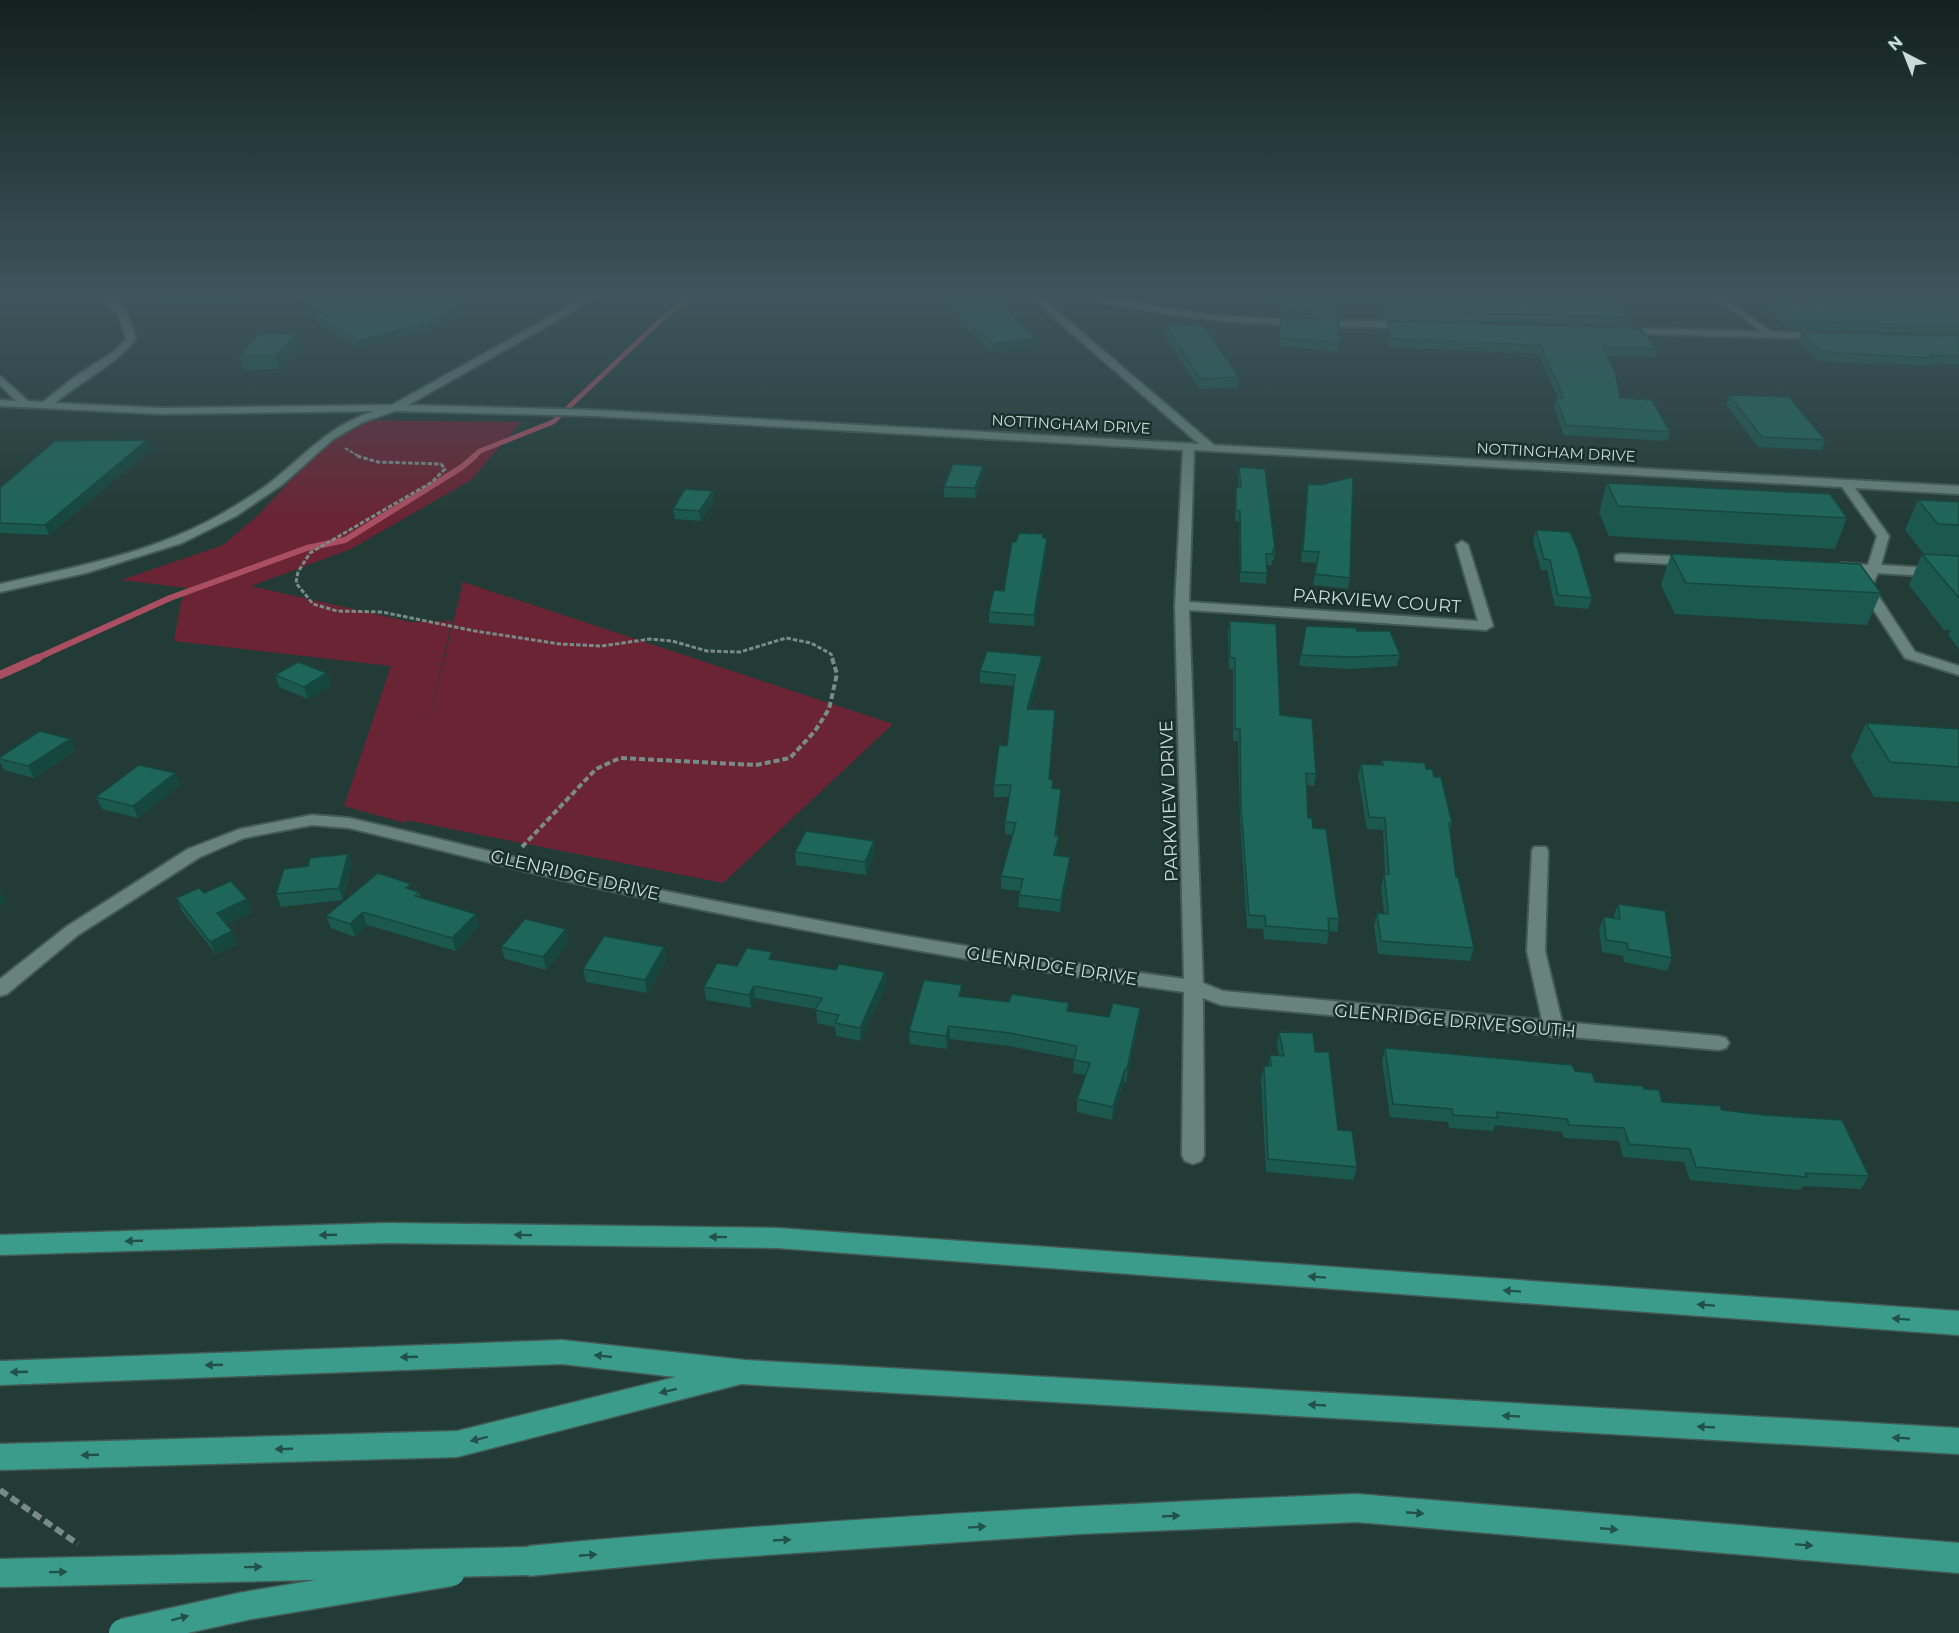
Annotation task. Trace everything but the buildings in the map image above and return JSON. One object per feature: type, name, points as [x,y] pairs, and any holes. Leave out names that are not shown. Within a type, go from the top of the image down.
[{"type":"highway","points":[[0,1245],[386,1233],[777,1238],[1959,1323]]},
{"type":"highway","points":[[0,1373],[562,1352],[745,1372],[1959,1441]]},
{"type":"highway","points":[[0,1457],[457,1444],[745,1372]]},
{"type":"highway","points":[[123,1633],[197,1614],[304,1594],[530,1561],[707,1544],[1078,1520],[1357,1508],[1959,1558]]},
{"type":"highway","points":[[0,1573],[530,1561]]},
{"type":"street","points":[[46,405],[89,372]]},
{"type":"street","points":[[0,588],[81,570],[178,540],[232,513],[270,488],[333,435],[359,420],[394,408],[458,372]]},
{"type":"street","points":[[1123,372],[1211,448]]},
{"type":"street","points":[[0,379],[25,404]]},
{"type":"street","name":"NOTTINGHAM DRIVE","points":[[0,403],[161,411],[394,408],[576,412],[1959,490]]},
{"type":"street","name":"PARKVIEW DRIVE","points":[[1189,446],[1182,606],[1194,987],[1193,1155]]},
{"type":"street","points":[[1846,484],[1883,536],[1874,568],[1865,586],[1910,656],[1959,671]]},
{"type":"street","name":"PARKVIEW COURT","points":[[1182,606],[1486,626],[1462,545]]},
{"type":"street","points":[[1621,558],[1701,561]]},
{"type":"street","points":[[1828,566],[1959,574]]},
{"type":"street","name":"GLENRIDGE DRIVE","points":[[0,989],[72,931],[194,853],[240,834],[312,820],[348,823],[638,891],[829,929],[1034,965],[1194,987]]},
{"type":"street","points":[[1540,851],[1536,951],[1554,1030]]},
{"type":"street","name":"GLENRIDGE DRIVE SOUTH","points":[[1194,987],[1221,998],[1719,1044]]},
{"type":"path","points":[[333,435],[354,456],[365,460],[426,462],[441,464],[445,470],[432,482],[312,552],[298,572],[296,584],[313,604],[337,611],[382,612],[475,631],[535,638],[560,644],[602,646],[650,639],[672,641],[707,651],[740,652],[786,638],[811,643],[831,654],[837,674],[829,709],[815,730],[790,758],[756,765],[620,758],[596,769],[509,861]]},
{"type":"shaded area","points":[[348,420],[521,422],[471,480],[351,549],[251,586],[411,622],[452,621],[426,733],[463,582],[893,724],[723,883],[406,820],[405,823],[344,806],[391,666],[174,641],[180,606],[187,588],[121,580],[223,545],[255,518]]},
{"type":"waterway","points":[[473,457],[480,451],[553,422],[606,372]]},
{"type":"waterway","points":[[35,659],[170,598],[307,548],[345,540],[462,467],[475,456]]},
{"type":"waterway","points":[[0,675],[38,658]]}]
